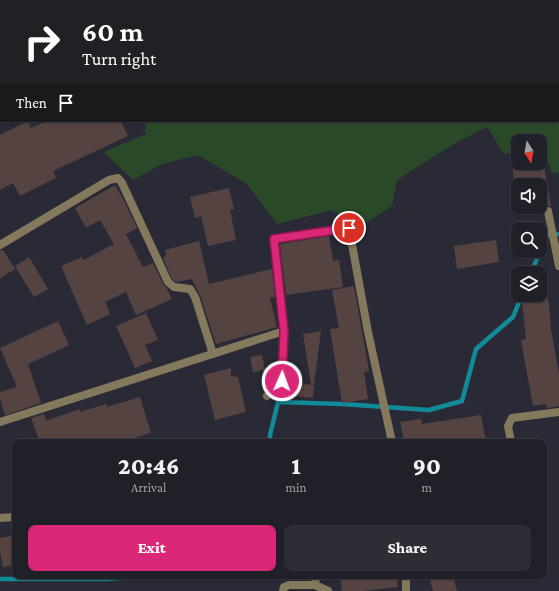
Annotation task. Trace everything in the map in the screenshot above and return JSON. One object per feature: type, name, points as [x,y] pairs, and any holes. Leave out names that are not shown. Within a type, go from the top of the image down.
[{"type":"street","points":[[0,245],[109,180],[118,178],[122,183],[168,282],[174,287],[190,290],[195,297],[213,354]]},
{"type":"street","points":[[548,211],[559,266]]},
{"type":"street","points":[[267,396],[282,381],[284,331],[274,239],[349,228],[378,382],[392,439]]},
{"type":"street","points":[[0,422],[284,331]]},
{"type":"street","points":[[510,439],[508,426],[512,418],[559,412]]},
{"type":"street","points":[[0,518],[12,517]]},
{"type":"street","points":[[315,585],[316,579]]},
{"type":"street","points":[[406,579],[406,591]]},
{"type":"street","points":[[283,591],[284,587],[290,585],[315,585],[328,591]]},
{"type":"green space","points":[[145,122],[559,122],[559,173],[552,172],[547,158],[547,134],[511,134],[511,153],[504,154],[487,127],[457,142],[397,180],[392,206],[359,227],[332,210],[277,224],[247,184],[198,155],[162,164],[133,180],[104,152],[146,134]]},
{"type":"building","points":[[26,122],[28,122],[31,128],[45,122],[121,122],[128,136],[53,171],[56,178],[20,196],[13,183],[0,190],[0,135]]},
{"type":"building","points":[[513,170],[545,170],[546,178],[514,178]]},
{"type":"building","points":[[547,183],[551,206],[547,206]]},
{"type":"building","points":[[115,185],[137,228],[126,234],[143,267],[153,263],[172,299],[136,315],[126,292],[105,302],[110,314],[87,325],[61,266],[82,257],[84,260],[114,244],[100,220],[86,228],[75,208]]},
{"type":"building","points":[[229,188],[234,209],[230,210],[236,240],[208,246],[201,216],[195,218],[190,197]]},
{"type":"building","points":[[329,236],[333,261],[339,260],[343,287],[286,295],[280,244]]},
{"type":"building","points":[[496,240],[499,262],[457,269],[454,246]]},
{"type":"building","points":[[199,241],[209,284],[272,269],[275,297],[270,298],[277,327],[216,344],[200,295],[192,279],[176,282],[172,279],[163,258],[166,256],[165,250]]},
{"type":"building","points":[[0,250],[3,250],[15,269],[0,278]]},
{"type":"building","points":[[29,257],[48,289],[34,297],[15,266]]},
{"type":"building","points":[[354,286],[369,371],[364,372],[368,399],[342,403],[330,329],[339,328],[332,290]]},
{"type":"building","points":[[547,298],[559,373],[559,406],[547,408],[546,404],[533,406],[521,340],[526,339],[522,302],[547,302]]},
{"type":"building","points":[[146,313],[158,340],[145,345],[152,361],[135,368],[116,326]]},
{"type":"building","points":[[58,321],[69,345],[28,364],[41,403],[5,415],[0,398],[0,392],[17,387],[0,348]]},
{"type":"building","points":[[321,331],[314,384],[311,384],[303,334]]},
{"type":"building","points":[[262,355],[265,370],[253,372],[250,357]]},
{"type":"building","points":[[231,368],[231,376],[238,377],[246,412],[215,420],[204,375]]},
{"type":"building","points":[[287,382],[314,385],[313,398],[285,395]]},
{"type":"building","points":[[140,397],[151,433],[131,439],[39,439],[31,418],[44,414],[46,420],[48,420],[80,409],[80,412],[106,404],[107,407]]},
{"type":"building","points":[[481,415],[485,439],[403,439],[400,422],[421,419],[422,424]]},
{"type":"building","points":[[12,536],[12,566],[3,567],[0,551],[0,538]]},
{"type":"building","points":[[340,579],[397,579],[398,587],[363,591],[342,591]]},
{"type":"building","points":[[430,579],[454,579],[457,591],[433,591]]},
{"type":"waterway","points":[[534,266],[547,235],[559,234]]},
{"type":"waterway","points":[[270,439],[278,402],[342,404],[429,410],[462,401],[476,349],[513,317],[519,302]]},
{"type":"waterway","points":[[0,579],[12,579]]},
{"type":"waterway","points":[[12,579],[107,579]]},
{"type":"route","points":[[282,381],[284,331],[274,239],[349,228]]}]
